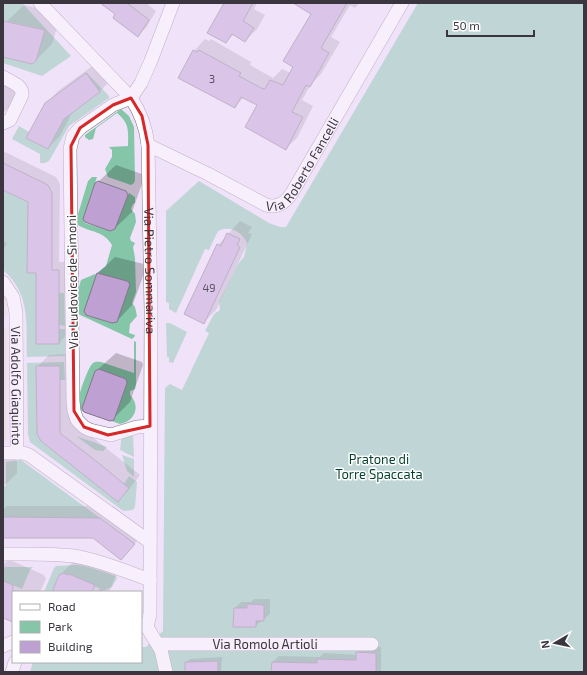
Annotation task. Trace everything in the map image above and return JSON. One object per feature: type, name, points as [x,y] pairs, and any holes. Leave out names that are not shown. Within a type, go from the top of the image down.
[{"type":"street","name":"Via Pietro Sommariva","points":[[40,3],[131,98],[145,124],[148,145],[151,310],[150,614],[144,629]]},
{"type":"street","points":[[131,98],[141,83],[150,63],[173,3]]},
{"type":"street","name":"Via Roberto Fancelli","points":[[148,145],[208,174],[266,205],[271,206],[281,204],[293,191],[402,3]]},
{"type":"street","points":[[3,77],[20,87],[22,95],[10,120],[3,123]]},
{"type":"street","name":"Via Ludovico de Simoni","points":[[131,98],[113,105],[90,120],[75,134],[71,143],[74,411],[77,420],[84,427],[108,435],[118,434],[137,427],[150,426]]},
{"type":"street","name":"Via Adolfo Giaquinto","points":[[3,282],[13,297],[16,313],[17,453],[29,455],[150,542]]},
{"type":"street","points":[[3,453],[17,453]]},
{"type":"street","points":[[3,554],[58,554],[79,557],[150,580]]},
{"type":"street","points":[[144,629],[158,644],[163,657],[166,672]]},
{"type":"street","name":"Via Romolo Artioli","points":[[158,644],[372,644]]},
{"type":"highlighted area","points":[[131,98],[142,116],[148,145],[150,426],[108,435],[84,427],[74,411],[71,146],[80,128],[113,105]]},
{"type":"shaded area","points":[[3,293],[6,297],[7,316],[4,319],[4,327],[7,330],[7,440],[3,444]]},
{"type":"green space","points":[[3,3],[22,3],[71,56],[42,76],[3,63],[3,57],[32,64],[36,61],[44,32],[42,29],[6,21],[3,24]]},
{"type":"green space","name":"Pratone di Torre Spaccata","points":[[418,3],[584,3],[584,672],[30,672],[33,663],[142,663],[142,647],[146,647],[163,631],[165,388],[170,384],[182,390],[209,333],[205,331],[214,314],[220,310],[219,302],[238,264],[244,257],[247,243],[239,233],[231,229],[222,229],[218,231],[209,250],[205,249],[176,313],[169,309],[169,303],[166,302],[166,211],[199,181],[269,223],[280,227],[286,227]]},
{"type":"green space","points":[[86,72],[109,96],[109,98],[69,126],[49,161],[40,163],[40,154],[12,139],[19,126],[29,132],[26,138],[48,149],[64,119],[100,92]]},
{"type":"green space","points":[[121,109],[129,116],[134,127],[135,180],[131,185],[108,177],[105,169],[112,157],[112,150],[109,147],[128,146],[127,128],[121,117],[117,113],[96,128],[93,139],[89,140],[85,137],[85,135]]},
{"type":"green space","points":[[92,177],[97,177],[83,219],[85,223],[110,231],[115,229],[129,193],[135,197],[135,203],[131,209],[135,214],[136,222],[130,238],[131,241],[135,243],[133,247],[135,258],[136,292],[132,303],[135,307],[137,316],[130,324],[129,333],[135,335],[132,339],[78,314],[79,287],[81,280],[95,274],[97,275],[86,315],[112,323],[117,321],[130,284],[127,281],[97,273],[106,266],[112,245],[101,234],[78,225],[78,214],[88,181]]},
{"type":"green space","points":[[3,190],[28,202],[27,272],[36,273],[36,344],[59,344],[59,329],[65,329],[65,356],[27,357],[26,321],[23,299],[12,279],[3,270]]},
{"type":"green space","points":[[59,293],[64,293],[65,326],[59,325]]},
{"type":"green space","points":[[166,323],[170,323],[187,332],[173,363],[169,362],[169,357],[167,357]]},
{"type":"green space","points":[[134,341],[136,342],[136,384],[135,389],[130,391],[130,395],[136,408],[133,416],[129,420],[120,424],[111,421],[114,420],[127,383],[126,379],[99,369],[84,412],[78,407],[83,384],[93,363],[101,362],[134,373]]},
{"type":"green space","points":[[64,362],[65,380],[60,380],[36,366],[37,434],[41,441],[118,502],[124,484],[129,476],[137,482],[135,507],[133,510],[122,510],[30,442],[28,434],[27,363]]},
{"type":"green space","points":[[123,435],[133,436],[134,457],[120,450]]},
{"type":"green space","points":[[76,436],[107,447],[103,451],[95,450]]},
{"type":"green space","points":[[122,455],[134,459],[134,477],[127,471]]},
{"type":"green space","points":[[21,460],[100,518],[3,517],[3,486],[6,486],[6,462]]},
{"type":"green space","points":[[76,565],[96,569],[116,576],[117,578],[112,587],[100,591],[99,588],[94,586],[95,585],[63,573],[59,575],[52,591],[44,591],[56,566]]},
{"type":"green space","points":[[3,567],[33,567],[30,570],[22,589],[3,581]]},
{"type":"building","points":[[100,3],[127,3],[149,20],[138,37],[113,18],[115,14]]},
{"type":"building","points":[[224,3],[253,3],[243,21],[254,28],[245,42],[232,34],[226,43],[207,33]]},
{"type":"building","points":[[293,3],[347,3],[321,48],[329,53],[310,87],[306,85],[292,112],[303,117],[286,150],[245,127],[257,105],[241,97],[235,108],[178,78],[193,50],[197,52],[199,50],[241,73],[239,76],[263,89],[265,89],[270,80],[283,85],[293,67],[283,61],[311,14]]},
{"type":"building","points":[[3,21],[45,30],[36,61],[32,64],[3,57]]},
{"type":"building","points":[[86,73],[100,92],[64,119],[48,149],[26,138],[45,103]]},
{"type":"building","points":[[3,163],[48,185],[52,193],[52,270],[59,270],[59,344],[36,344],[36,273],[27,273],[28,202],[3,190]]},
{"type":"building","points":[[98,181],[126,191],[128,195],[115,229],[110,231],[85,222],[83,219],[95,183]]},
{"type":"building","points":[[227,233],[240,239],[237,245],[240,247],[204,324],[184,314],[217,244],[221,246]]},
{"type":"building","points":[[97,273],[127,281],[130,284],[117,322],[112,323],[86,315],[84,311]]},
{"type":"building","points":[[36,366],[60,366],[60,433],[129,488],[118,502],[41,441],[37,434]]},
{"type":"building","points":[[99,369],[126,379],[127,383],[114,420],[110,421],[84,412],[82,408],[95,371]]},
{"type":"building","points":[[3,517],[100,518],[135,544],[121,560],[93,538],[3,538]]},
{"type":"building","points":[[63,573],[69,574],[95,585],[92,591],[52,591],[59,575]]},
{"type":"building","points":[[3,581],[13,585],[13,591],[12,622],[3,618]]},
{"type":"building","points":[[247,604],[264,605],[264,621],[256,621],[256,627],[233,627],[234,608],[247,608]]},
{"type":"building","points":[[356,652],[376,653],[376,672],[271,672],[272,662],[317,663],[317,659],[356,660]]},
{"type":"building","points":[[218,661],[218,672],[185,672],[185,662]]}]
